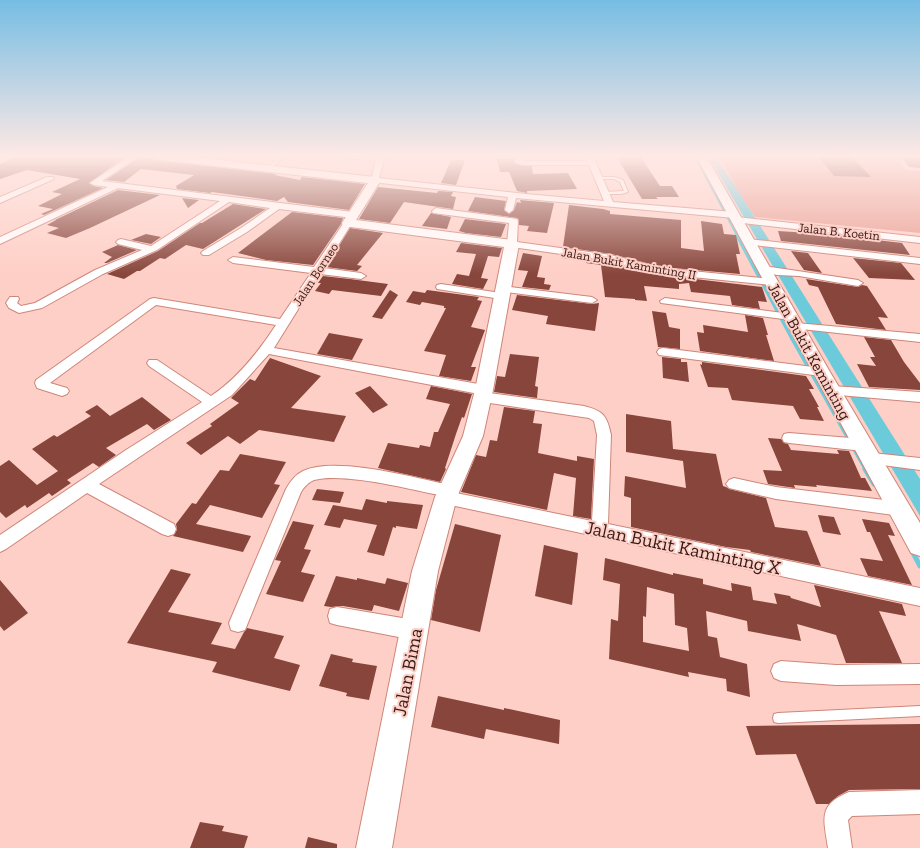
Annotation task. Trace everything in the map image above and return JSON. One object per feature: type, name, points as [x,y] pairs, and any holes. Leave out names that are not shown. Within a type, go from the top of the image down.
[{"type":"street","points":[[0,200],[11,196]]},
{"type":"street","points":[[0,242],[97,196]]},
{"type":"street","points":[[192,196],[276,207],[512,244],[514,221],[436,211]]},
{"type":"street","name":"Jalan Borneo","points":[[0,544],[227,392],[266,350],[365,196]]},
{"type":"street","points":[[509,210],[513,196]]},
{"type":"street","points":[[519,196],[739,219]]},
{"type":"street","points":[[606,196],[610,205]]},
{"type":"street","name":"Jalan Bukit Keminting","points":[[725,196],[754,242],[770,275],[798,323],[821,372],[840,391],[920,545]]},
{"type":"street","points":[[14,299],[12,303],[15,309],[19,310],[30,309],[56,297],[99,272],[152,250],[227,200]]},
{"type":"street","points":[[206,253],[244,230],[276,207]]},
{"type":"street","name":"Jalan B. Koetin","points":[[739,219],[920,240]]},
{"type":"street","points":[[121,242],[152,250]]},
{"type":"street","points":[[754,242],[920,261]]},
{"type":"street","name":"Jalan Bukit Kaminting II","points":[[512,244],[611,258],[645,268],[662,271],[770,275],[799,273],[858,283]]},
{"type":"street","name":"Jalan Bima","points":[[374,848],[425,570],[447,494],[473,436],[484,394],[501,293],[512,244]]},
{"type":"street","points":[[233,260],[361,276]]},
{"type":"street","points":[[441,287],[592,300]]},
{"type":"street","points":[[62,391],[42,385],[41,383],[154,301],[282,323]]},
{"type":"street","points":[[665,301],[747,312],[825,329],[920,338]]},
{"type":"street","points":[[266,350],[484,394],[594,414],[599,417],[602,422],[604,435],[600,529]]},
{"type":"street","points":[[663,352],[821,372]]},
{"type":"street","points":[[153,363],[212,402]]},
{"type":"street","points":[[840,391],[920,397]]},
{"type":"street","points":[[789,438],[915,463]]},
{"type":"street","name":"Jalan Bukit Kaminting X","points":[[238,623],[294,489],[300,481],[310,475],[322,472],[373,477],[600,529],[920,597]]},
{"type":"street","points":[[734,484],[776,493],[901,509]]},
{"type":"street","points":[[87,485],[168,529]]},
{"type":"street","points":[[337,616],[414,630]]},
{"type":"street","points":[[781,672],[836,675],[920,674]]},
{"type":"street","points":[[839,845],[836,820],[838,810],[850,804],[920,802]]},
{"type":"lane","points":[[778,718],[920,711]]},
{"type":"shaded area","points":[[740,196],[920,196],[920,233],[755,217]]},
{"type":"water","points":[[731,196],[741,196],[920,479],[920,516]]},
{"type":"building","points":[[59,196],[86,196],[44,215],[41,214],[53,209],[38,206]]},
{"type":"building","points":[[106,196],[159,196],[66,238],[47,233],[59,228],[47,225]]},
{"type":"building","points":[[238,196],[358,196],[349,210],[288,202],[284,197],[277,201]]},
{"type":"building","points":[[373,196],[451,196],[456,197],[453,209],[404,202],[390,223],[359,219]]},
{"type":"building","points":[[640,196],[678,196],[679,197],[656,197],[658,199],[642,199]]},
{"type":"building","points":[[475,197],[506,201],[504,210],[509,214],[514,210],[517,202],[521,203],[520,200],[554,203],[547,233],[527,231],[529,226],[519,225],[519,220],[517,218],[468,211]]},
{"type":"building","points":[[182,198],[199,200],[188,208]]},
{"type":"building","points":[[233,204],[266,209],[203,249],[186,245],[165,259],[160,258],[124,279],[107,274],[158,251],[200,223]]},
{"type":"building","points":[[569,205],[603,209],[610,211],[610,214],[681,220],[681,248],[704,251],[701,221],[722,224],[724,234],[736,235],[740,254],[736,254],[740,274],[662,267],[611,254],[563,247]]},
{"type":"building","points":[[292,212],[343,218],[341,224],[313,265],[266,260],[238,253]]},
{"type":"building","points":[[431,213],[451,217],[447,229],[422,226]]},
{"type":"building","points":[[465,219],[506,224],[501,237],[466,233],[459,231]]},
{"type":"building","points":[[350,228],[383,233],[357,265],[362,266],[357,271],[326,267]]},
{"type":"building","points":[[778,231],[826,234],[902,243],[910,255],[781,241]]},
{"type":"building","points":[[146,234],[161,237],[151,244],[131,240]]},
{"type":"building","points":[[461,243],[502,248],[499,257],[488,256],[481,278],[488,279],[483,289],[452,284],[457,274],[469,276],[476,254],[456,252]]},
{"type":"building","points":[[118,245],[137,250],[104,263],[112,257],[102,252]]},
{"type":"building","points":[[791,251],[808,253],[822,273],[804,270]]},
{"type":"building","points":[[523,253],[542,256],[537,277],[545,278],[544,284],[551,285],[549,290],[522,287],[528,271],[518,270]]},
{"type":"building","points":[[562,256],[610,262],[641,271],[662,275],[762,287],[767,302],[758,301],[760,309],[732,305],[730,296],[691,292],[689,283],[679,284],[679,289],[644,286],[647,301],[605,297],[601,265],[586,263],[587,260],[562,258]]},
{"type":"building","points":[[853,258],[901,263],[915,280],[869,278]]},
{"type":"building","points":[[323,276],[388,284],[381,296],[332,290],[329,294],[315,291],[321,283],[318,283]]},
{"type":"building","points":[[806,279],[858,287],[862,285],[867,286],[888,318],[878,317],[886,330],[836,324],[818,287],[809,285]]},
{"type":"building","points":[[390,290],[398,295],[382,319],[372,317]]},
{"type":"building","points":[[427,290],[479,297],[477,300],[482,301],[471,327],[485,330],[471,367],[476,367],[471,381],[439,376],[446,355],[424,351],[446,308],[444,308],[444,306],[422,302],[420,305],[406,302],[413,291],[425,293]]},
{"type":"building","points":[[517,295],[592,304],[599,303],[595,331],[546,324],[548,316],[512,310]]},
{"type":"building","points":[[652,311],[666,313],[669,327],[680,329],[680,349],[658,347]]},
{"type":"building","points":[[745,315],[763,318],[768,335],[766,335],[774,361],[700,351],[697,332],[704,333],[703,325],[748,332]]},
{"type":"building","points":[[329,333],[363,339],[352,360],[317,354]]},
{"type":"building","points":[[864,337],[891,340],[904,362],[920,383],[920,390],[869,387],[857,364],[876,366],[870,357],[875,357]]},
{"type":"building","points":[[510,354],[539,357],[535,386],[538,387],[537,398],[494,392],[497,376],[505,377]]},
{"type":"building","points":[[662,357],[681,359],[681,362],[687,362],[689,382],[663,378]]},
{"type":"building","points":[[270,358],[321,376],[291,408],[346,416],[334,442],[259,430],[240,444],[228,436],[201,455],[186,443],[212,426],[210,424],[239,403],[231,398],[250,379],[255,381]]},
{"type":"building","points":[[702,362],[806,376],[814,389],[809,389],[819,407],[817,407],[824,421],[800,419],[793,406],[732,400],[728,388],[708,387],[700,364],[702,365]]},
{"type":"building","points":[[370,386],[388,405],[373,413],[355,393]]},
{"type":"building","points":[[431,386],[472,394],[464,418],[462,417],[445,468],[446,469],[440,482],[378,468],[388,443],[419,448],[420,445],[430,447],[434,432],[438,432],[450,404],[426,399]]},
{"type":"building","points":[[142,397],[171,420],[154,430],[147,424],[106,448],[116,455],[99,467],[93,463],[67,480],[71,483],[52,496],[49,493],[27,508],[25,505],[6,518],[0,512],[0,466],[9,460],[37,485],[58,471],[32,449],[54,435],[57,437],[91,416],[85,412],[97,405],[110,416]]},
{"type":"building","points":[[504,407],[535,411],[533,423],[542,424],[538,453],[577,461],[577,456],[594,459],[591,519],[573,516],[576,478],[554,473],[547,510],[461,492],[476,455],[486,457],[490,440],[497,441]]},
{"type":"building","points":[[626,414],[671,421],[673,449],[716,454],[723,486],[729,489],[766,498],[775,527],[807,531],[821,566],[751,552],[750,550],[726,547],[631,527],[631,498],[624,496],[625,476],[686,488],[683,461],[626,452]]},
{"type":"building","points":[[768,438],[781,439],[784,443],[788,444],[791,450],[839,454],[837,450],[849,451],[861,478],[865,478],[872,491],[816,485],[817,487],[794,485],[795,488],[768,484],[763,470],[782,471]]},
{"type":"building","points":[[240,454],[286,462],[274,484],[280,485],[262,518],[210,505],[196,524],[251,536],[243,552],[173,536],[177,530],[176,524],[192,503],[196,504],[220,470],[229,471]]},
{"type":"building","points":[[317,489],[344,492],[340,503],[312,500]]},
{"type":"building","points":[[366,499],[387,503],[387,501],[423,505],[417,529],[396,526],[396,528],[393,527],[384,556],[367,552],[377,525],[344,519],[340,528],[324,525],[333,505],[362,510]]},
{"type":"building","points":[[818,515],[834,517],[841,535],[823,532]]},
{"type":"building","points":[[862,519],[889,523],[895,536],[888,535],[912,585],[868,576],[860,558],[883,561],[870,532],[867,532]]},
{"type":"building","points":[[293,521],[314,525],[304,549],[311,550],[301,572],[315,575],[303,602],[266,594],[281,561],[275,560]]},
{"type":"building","points":[[455,524],[501,535],[480,632],[431,620],[436,590]]},
{"type":"building","points":[[544,545],[578,553],[572,605],[535,596]]},
{"type":"building","points":[[605,558],[673,575],[673,573],[703,579],[703,584],[732,591],[731,583],[751,587],[753,600],[777,604],[774,593],[790,596],[791,598],[821,607],[814,585],[902,604],[906,616],[879,611],[902,663],[846,663],[836,635],[797,624],[801,641],[748,631],[747,621],[706,611],[708,636],[717,638],[720,657],[747,664],[750,697],[727,691],[726,679],[688,672],[689,677],[609,659],[611,619],[618,621],[620,584],[603,580]],"holes":[[[647,587],[674,594],[675,625],[687,628],[689,651],[643,642],[643,616],[646,617]]]},
{"type":"building","points":[[171,569],[191,574],[168,612],[222,623],[211,644],[235,649],[247,628],[284,636],[274,658],[300,665],[290,691],[212,672],[217,662],[127,643]]},
{"type":"building","points":[[336,576],[357,580],[357,578],[385,584],[387,578],[408,583],[399,611],[374,605],[372,611],[343,606],[324,606]]},
{"type":"building","points":[[0,580],[28,613],[4,631],[0,626]]},
{"type":"building","points":[[331,654],[353,659],[352,662],[377,666],[369,700],[346,696],[347,693],[319,686]]},
{"type":"building","points":[[438,696],[560,720],[559,744],[486,729],[484,739],[431,727]]},
{"type":"building","points":[[920,724],[920,789],[849,790],[838,796],[829,804],[816,804],[796,754],[756,755],[746,726]]},
{"type":"building","points":[[200,822],[224,826],[222,831],[248,836],[244,848],[190,848]]},
{"type":"building","points":[[308,837],[337,844],[337,848],[305,848]]},
{"type":"waterway","points":[[716,196],[738,237]]},
{"type":"waterway","points":[[737,236],[792,339]]},
{"type":"waterway","points":[[792,338],[866,470]]},
{"type":"waterway","points":[[865,469],[874,484]]},
{"type":"waterway","points":[[911,549],[920,566]]}]
